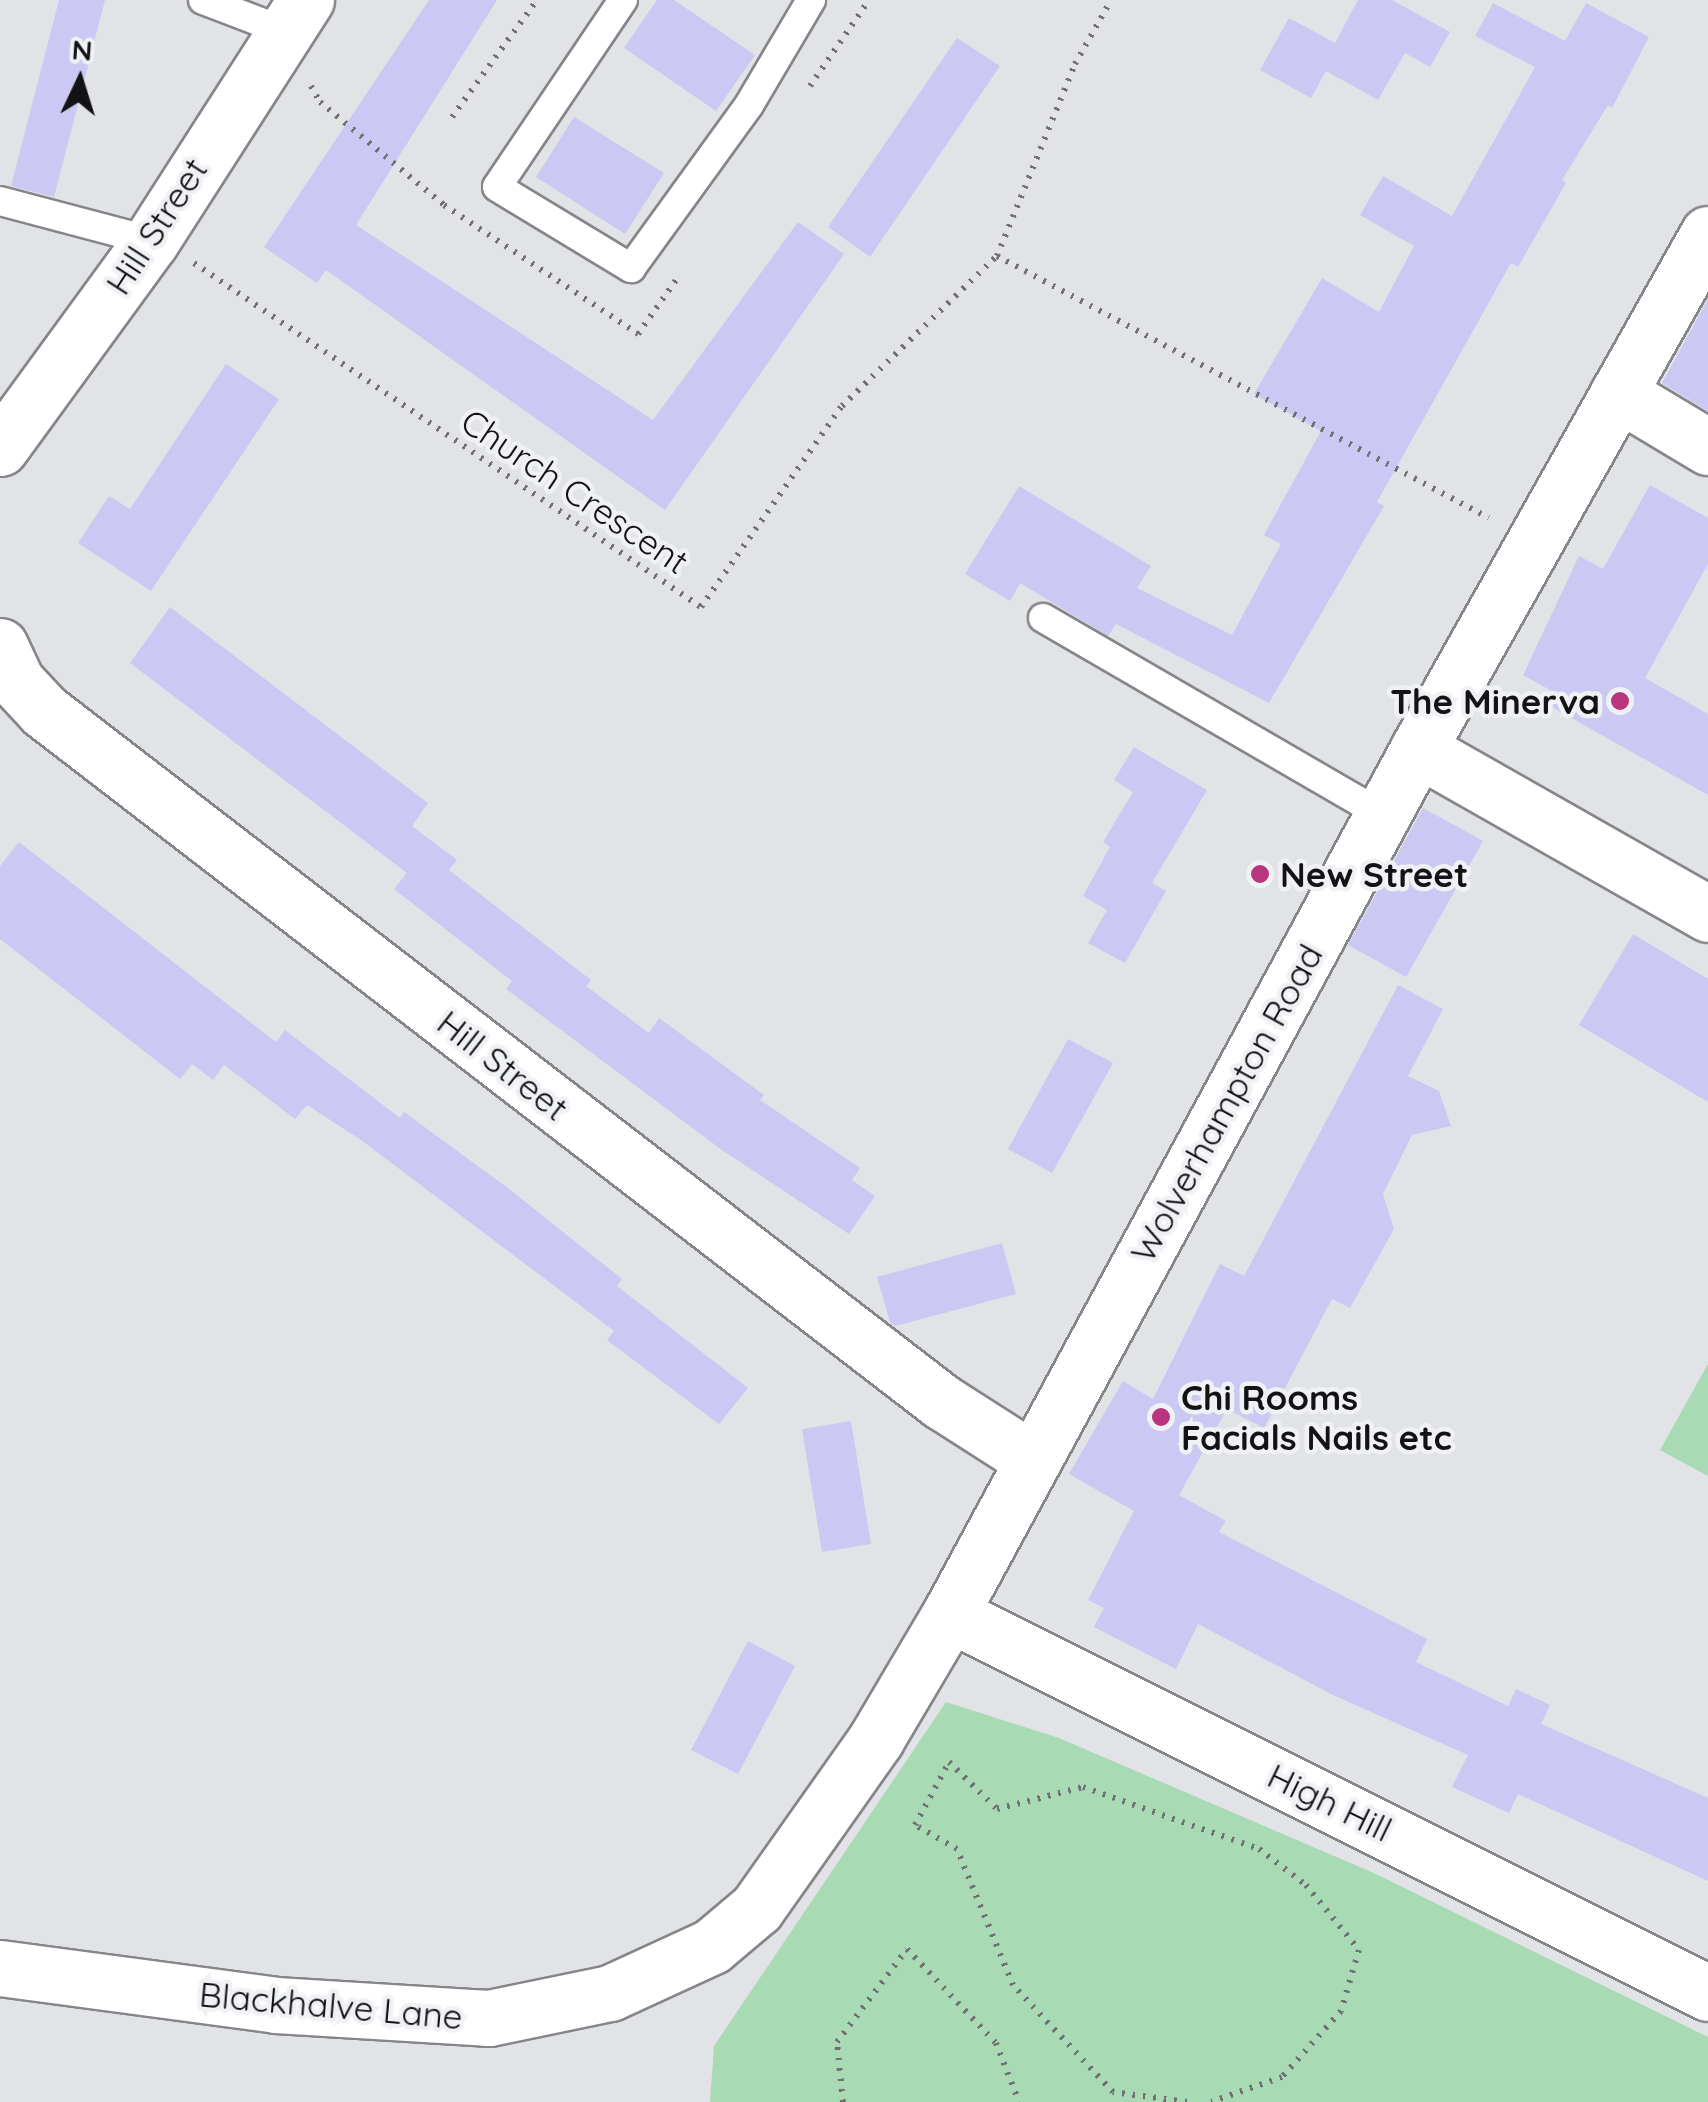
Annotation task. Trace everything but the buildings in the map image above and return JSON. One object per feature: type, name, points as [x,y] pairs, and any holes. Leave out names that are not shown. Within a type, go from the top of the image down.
[{"type":"street","name":"Hill Street","points":[[0,448],[151,241],[295,16]]},
{"type":"street","name":"Wolverhampton Road","points":[[757,1908],[854,1772],[950,1614],[1418,748],[1708,234]]},
{"type":"street","points":[[1618,394],[1708,447]]},
{"type":"street","name":"Hill Street","points":[[0,650],[17,682],[44,711],[942,1402],[1031,1459]]},
{"type":"street","points":[[1418,748],[1708,914]]},
{"type":"street","name":"High Hill","points":[[950,1614],[1708,1993]]},
{"type":"street","name":"Blackhalve Lane","points":[[0,1968],[276,2006],[490,2018],[610,1993],[712,1946],[757,1908]]},
{"type":"lane","points":[[203,0],[295,16]]},
{"type":"lane","points":[[624,0],[497,187],[631,268],[749,105],[812,0]]},
{"type":"lane","points":[[0,201],[151,241]]},
{"type":"lane","points":[[1043,618],[1383,815]]},
{"type":"path","points":[[452,116],[537,0]]},
{"type":"path","points":[[802,98],[869,0]]},
{"type":"path","name":"Church Crescent","points":[[151,241],[190,260],[702,606],[842,406],[998,256],[1075,64],[1111,0]]},
{"type":"path","points":[[295,16],[320,102],[444,205],[638,334],[682,271]]},
{"type":"path","points":[[998,256],[1534,542]]},
{"type":"path","points":[[1188,2102],[1113,2092],[1012,1985],[957,1850],[916,1825],[948,1762],[997,1809],[1083,1787],[1259,1849],[1306,1884],[1359,1950],[1341,2011],[1282,2077],[1210,2102]]},
{"type":"path","points":[[843,2102],[837,2042],[907,1949],[996,2043],[1018,2102]]},
{"type":"green space","points":[[1708,1364],[1708,1476],[1660,1450]]},
{"type":"green space","points":[[946,1702],[1059,1738],[1374,1873],[1708,2037],[1708,2102],[710,2102],[714,2046]]},
{"type":"place","name":"The Minerva","points":[[1620,701]]},
{"type":"place","name":"New Street","points":[[1260,874]]},
{"type":"place","name":"Chi Rooms Facials Nails etc","points":[[1161,1417]]}]
